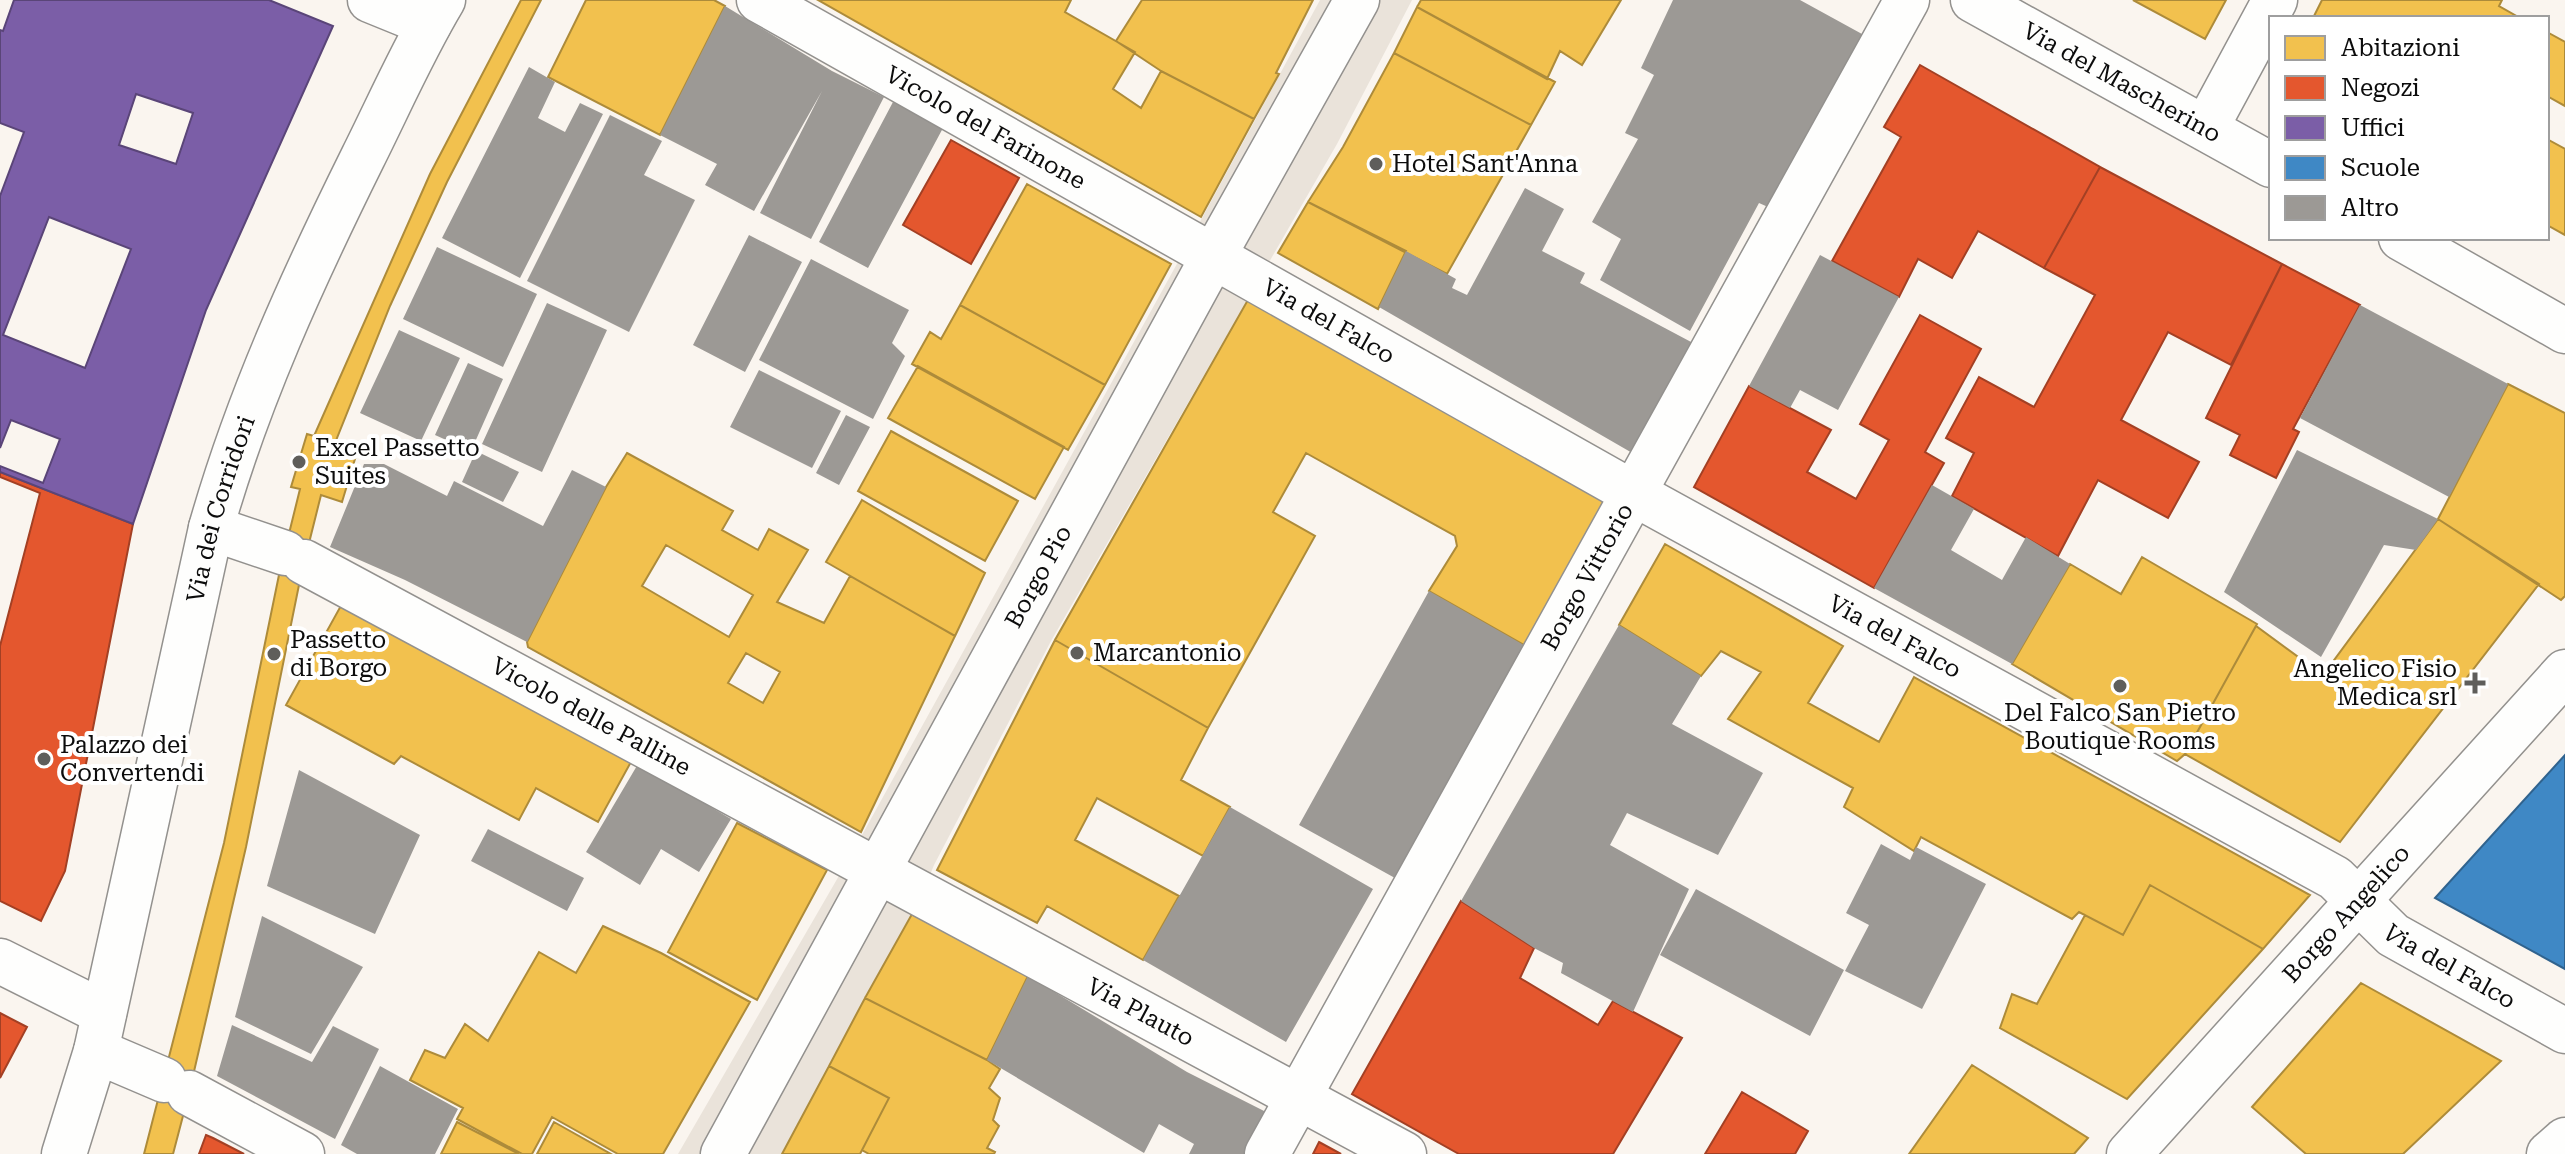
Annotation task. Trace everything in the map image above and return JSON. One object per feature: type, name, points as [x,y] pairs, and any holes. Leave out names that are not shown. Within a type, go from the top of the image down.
[{"type":"street","points":[[370,0],[436,12]]},
{"type":"street","name":"Vicolo del Farinone","points":[[759,0],[1213,257]]},
{"type":"street","name":"Borgo Pio","points":[[723,1154],[1213,257],[1357,0]]},
{"type":"street","name":"Borgo Vittorio","points":[[1267,1154],[1907,0]]},
{"type":"street","name":"Via del Mascherino","points":[[1973,0],[2269,164]]},
{"type":"street","points":[[2206,128],[2275,0]]},
{"type":"street","name":"Via dei Corridori","points":[[64,1154],[100,1032],[211,528],[234,453],[278,336],[309,267],[436,12]]},
{"type":"street","points":[[2405,240],[2565,331]]},
{"type":"street","name":"Via del Falco","points":[[1213,257],[1633,493],[2335,878],[2393,935],[2565,1031]]},
{"type":"street","name":"Vicolo delle Palline","points":[[211,528],[295,558],[877,871]]},
{"type":"street","name":"Borgo Angelico","points":[[2129,1154],[2565,672]]},
{"type":"street","name":"Via Plauto","points":[[877,871],[1404,1154]]},
{"type":"street","points":[[0,961],[177,1086],[302,1154]]},
{"type":"street","points":[[2549,1154],[2565,1140]]},
{"type":"shaded area","points":[[1320,0],[1412,0],[1337,144],[1051,641],[934,865],[922,895],[782,1154],[678,1154],[851,855]]},
{"type":"building: Abitazioni","name":"Passetto di Borgo","points":[[521,0],[541,0],[447,182],[390,306],[335,443],[358,449],[342,502],[321,495],[301,575],[246,847],[173,1154],[144,1154],[224,843],[280,570],[300,489],[291,487],[307,434],[314,436],[430,174]]},
{"type":"building: Abitazioni","points":[[586,0],[714,0],[725,6],[660,135],[548,77]]},
{"type":"building: Abitazioni","points":[[818,0],[1071,0],[1065,12],[1135,52],[1113,89],[1141,108],[1161,71],[1254,119],[1201,217]]},
{"type":"building: Abitazioni","points":[[1142,0],[1313,0],[1276,73],[1279,74],[1254,119],[1161,71],[1116,41]]},
{"type":"building: Abitazioni","points":[[1421,0],[1621,0],[1582,65],[1560,51],[1547,79],[1417,7]]},
{"type":"building: Abitazioni","points":[[2133,0],[2226,0],[2205,39]]},
{"type":"building: Abitazioni","points":[[2322,0],[2502,0],[2499,6],[2516,16],[2314,16]]},
{"type":"building: Abitazioni","points":[[1417,7],[1555,82],[1531,125],[1394,53]]},
{"type":"building: Abitazioni","points":[[2549,33],[2565,42],[2565,106],[2549,97]]},
{"type":"building: Abitazioni","points":[[1394,53],[1531,125],[1447,274],[1308,202],[1343,147]]},
{"type":"building: Abitazioni","points":[[2549,140],[2565,149],[2565,235],[2549,226]]},
{"type":"building: Abitazioni","points":[[1027,184],[1171,264],[1105,385],[960,305]]},
{"type":"building: Abitazioni","points":[[1308,202],[1406,251],[1378,309],[1278,253]]},
{"type":"building: Abitazioni","points":[[1249,298],[1614,501],[1531,649],[1429,591],[1457,546],[1455,536],[1306,453],[1273,512],[1315,536],[1208,728],[1055,640]]},
{"type":"building: Abitazioni","points":[[960,305],[1105,385],[1068,450],[912,364],[930,332],[941,339]]},
{"type":"building: Abitazioni","points":[[918,366],[1064,447],[1035,499],[888,418]]},
{"type":"building: Abitazioni","points":[[2508,384],[2565,413],[2565,596],[2561,600],[2438,519]]},
{"type":"building: Abitazioni","points":[[891,431],[1018,501],[985,561],[858,491]]},
{"type":"building: Abitazioni","points":[[627,453],[733,511],[722,530],[758,550],[769,529],[808,550],[777,602],[824,623],[850,576],[955,636],[861,832],[528,647],[527,642],[606,487]],"holes":[[[666,545],[753,595],[729,637],[642,586]],[[746,653],[780,672],[763,703],[728,683]]]},
{"type":"building: Abitazioni","points":[[862,500],[985,573],[955,636],[826,562]]},
{"type":"building: Abitazioni","points":[[2438,519],[2539,584],[2340,842],[2185,754],[2256,626],[2323,675]]},
{"type":"building: Abitazioni","points":[[1665,544],[1843,646],[1808,703],[1879,742],[1914,677],[2310,895],[2263,949],[2150,885],[2123,935],[2079,912],[2072,919],[1921,837],[1914,851],[1844,807],[1853,788],[1728,719],[1761,672],[1721,651],[1701,676],[1619,625]]},
{"type":"building: Abitazioni","points":[[2142,557],[2257,624],[2185,754],[2177,761],[2012,664],[2070,564],[2121,594]]},
{"type":"building: Abitazioni","points":[[343,602],[632,760],[598,822],[536,788],[519,820],[401,756],[394,764],[286,705]]},
{"type":"building: Abitazioni","points":[[1055,640],[1208,728],[1181,780],[1230,807],[1203,856],[1097,798],[1075,840],[1179,896],[1143,960],[1047,906],[1037,923],[937,870]]},
{"type":"building: Abitazioni","points":[[737,823],[827,870],[757,1000],[668,952]]},
{"type":"building: Abitazioni","points":[[2150,885],[2263,949],[2127,1099],[2000,1028],[2012,994],[2037,1004],[2085,915],[2123,935]]},
{"type":"building: Abitazioni","points":[[912,914],[1028,976],[987,1060],[865,998]]},
{"type":"building: Abitazioni","points":[[603,926],[661,953],[750,1002],[663,1154],[618,1154],[552,1117],[532,1154],[522,1154],[457,1119],[463,1108],[410,1080],[425,1050],[445,1058],[465,1024],[488,1041],[539,952],[576,973]]},
{"type":"building: Abitazioni","points":[[2361,983],[2501,1061],[2403,1154],[2306,1154],[2252,1107]]},
{"type":"building: Abitazioni","points":[[865,998],[1000,1069],[989,1088],[1000,1098],[993,1120],[999,1126],[987,1148],[994,1154],[869,1154],[862,1150],[889,1098],[829,1066]]},
{"type":"building: Abitazioni","points":[[1972,1065],[2088,1138],[2074,1154],[1909,1154]]},
{"type":"building: Abitazioni","points":[[829,1066],[889,1098],[860,1154],[782,1154]]},
{"type":"building: Abitazioni","points":[[457,1122],[519,1154],[441,1154]]},
{"type":"building: Abitazioni","points":[[554,1122],[611,1154],[537,1154]]},
{"type":"building: Negozi","points":[[1920,65],[2100,167],[2044,268],[1978,231],[1952,278],[1918,259],[1899,297],[1832,261],[1901,137],[1884,127]]},
{"type":"building: Negozi","points":[[951,140],[1019,178],[971,264],[903,225]]},
{"type":"building: Negozi","points":[[2100,167],[2282,264],[2231,365],[2168,332],[2121,420],[2199,462],[2168,518],[2098,480],[2058,556],[1952,496],[1974,453],[1946,438],[1979,377],[2034,407],[2095,295],[2044,268]]},
{"type":"building: Negozi","points":[[2282,264],[2360,305],[2293,429],[2299,432],[2276,478],[2230,455],[2240,435],[2206,418]]},
{"type":"building: Negozi","points":[[1920,315],[1981,349],[1925,452],[1944,463],[1874,588],[1694,487],[1749,386],[1831,430],[1807,472],[1856,499],[1889,440],[1860,424]]},
{"type":"building: Negozi","name":"Palazzo dei Convertendi","points":[[0,472],[133,524],[65,871],[41,921],[0,901],[0,646],[40,493],[0,477]]},
{"type":"building: Negozi","points":[[1461,901],[1534,948],[1520,978],[1598,1025],[1613,1001],[1682,1038],[1613,1154],[1459,1154],[1352,1094]]},
{"type":"building: Negozi","points":[[0,1013],[27,1027],[0,1078]]},
{"type":"building: Negozi","points":[[1742,1092],[1808,1131],[1795,1154],[1705,1154]]},
{"type":"building: Negozi","points":[[206,1135],[213,1138],[244,1154],[199,1154]]},
{"type":"building: Negozi","points":[[1319,1142],[1341,1154],[1313,1154]]},
{"type":"building: Uffici","points":[[14,0],[269,0],[333,26],[206,310],[133,524],[0,472],[0,466],[43,483],[60,439],[11,420],[0,448],[0,196],[24,132],[0,123],[0,30],[3,31]],"holes":[[[136,94],[193,113],[176,164],[119,145]],[[49,217],[131,249],[85,368],[3,335]]]},
{"type":"building: Scuole","points":[[2565,755],[2565,969],[2435,898]]},
{"type":"building: Altro","points":[[1673,0],[1800,0],[1862,34],[1867,44],[1768,207],[1759,203],[1690,331],[1600,280],[1621,239],[1592,222],[1638,139],[1625,133],[1654,75],[1641,68]]},
{"type":"building: Altro","points":[[725,6],[832,71],[884,97],[811,239],[760,213],[822,91],[754,211],[705,185],[717,164],[660,135]]},
{"type":"building: Altro","points":[[529,67],[555,82],[538,118],[565,132],[580,103],[603,114],[520,278],[442,238]]},
{"type":"building: Altro","points":[[893,102],[943,128],[868,268],[819,242]]},
{"type":"building: Altro","points":[[610,115],[662,141],[644,175],[695,200],[629,332],[527,281]]},
{"type":"building: Altro","points":[[1525,188],[1564,209],[1542,251],[1585,273],[1580,283],[1693,343],[1634,454],[1379,307],[1406,251],[1456,279],[1452,288],[1467,295]]},
{"type":"building: Altro","points":[[749,235],[802,262],[745,372],[693,345]]},
{"type":"building: Altro","points":[[437,247],[537,294],[503,367],[403,319]]},
{"type":"building: Altro","points":[[1820,255],[1899,297],[1838,410],[1800,390],[1790,408],[1749,386]]},
{"type":"building: Altro","points":[[811,259],[909,310],[892,343],[905,356],[873,419],[759,360]]},
{"type":"building: Altro","points":[[547,303],[607,330],[542,472],[482,444]]},
{"type":"building: Altro","points":[[2360,305],[2508,384],[2449,497],[2300,418]]},
{"type":"building: Altro","points":[[399,330],[460,358],[421,441],[360,413]]},
{"type":"building: Altro","points":[[468,363],[503,379],[471,451],[435,435]]},
{"type":"building: Altro","points":[[759,370],[841,411],[812,468],[730,427]]},
{"type":"building: Altro","points":[[846,415],[870,427],[839,485],[816,473]]},
{"type":"building: Altro","points":[[2297,450],[2438,519],[2416,550],[2384,545],[2321,657],[2224,592]]},
{"type":"building: Altro","points":[[476,451],[519,472],[503,502],[462,482]]},
{"type":"building: Altro","points":[[364,464],[384,464],[447,496],[454,481],[543,526],[572,470],[606,487],[527,642],[405,580],[330,547]]},
{"type":"building: Altro","points":[[1932,485],[1974,509],[1951,550],[2002,580],[2026,537],[2070,564],[2012,664],[1874,588]]},
{"type":"building: Altro","points":[[1429,591],[1531,649],[1404,883],[1299,825]]},
{"type":"building: Altro","points":[[1619,625],[1701,676],[1672,724],[1763,773],[1718,855],[1627,813],[1610,845],[1689,889],[1633,1012],[1561,973],[1563,963],[1461,901]]},
{"type":"building: Altro","points":[[638,764],[731,819],[699,872],[661,849],[640,885],[586,852]]},
{"type":"building: Altro","points":[[299,770],[420,835],[375,934],[267,886]]},
{"type":"building: Altro","points":[[1230,807],[1373,889],[1286,1042],[1143,960]]},
{"type":"building: Altro","points":[[488,829],[584,878],[567,911],[471,861]]},
{"type":"building: Altro","points":[[1881,844],[1910,860],[1916,847],[1986,884],[1922,1009],[1845,971],[1869,925],[1846,913]]},
{"type":"building: Altro","points":[[1696,889],[1844,970],[1810,1036],[1660,955]]},
{"type":"building: Altro","points":[[262,916],[363,967],[311,1054],[235,1017]]},
{"type":"building: Altro","points":[[1028,976],[1187,1072],[1268,1113],[1248,1154],[1189,1154],[1194,1144],[1159,1124],[1144,1153],[987,1060]]},
{"type":"building: Altro","points":[[232,1025],[312,1062],[333,1026],[379,1049],[335,1139],[217,1076]]},
{"type":"building: Altro","points":[[380,1066],[458,1109],[435,1154],[357,1154],[341,1145]]},
{"type":"place","name":"Hotel Sant'Anna","points":[[1376,164]]},
{"type":"place","name":"Excel Passetto Suites","points":[[299,462]]},
{"type":"place","name":"Marcantonio","points":[[1077,653]]},
{"type":"place","name":"Passetto di Borgo","points":[[274,654]]},
{"type":"place","name":"Angelico Fisio Medica srl","points":[[2475,683]]},
{"type":"place","name":"Del Falco San Pietro Boutique Rooms","points":[[2120,686]]},
{"type":"place","name":"Palazzo dei Convertendi","points":[[44,759]]}]
